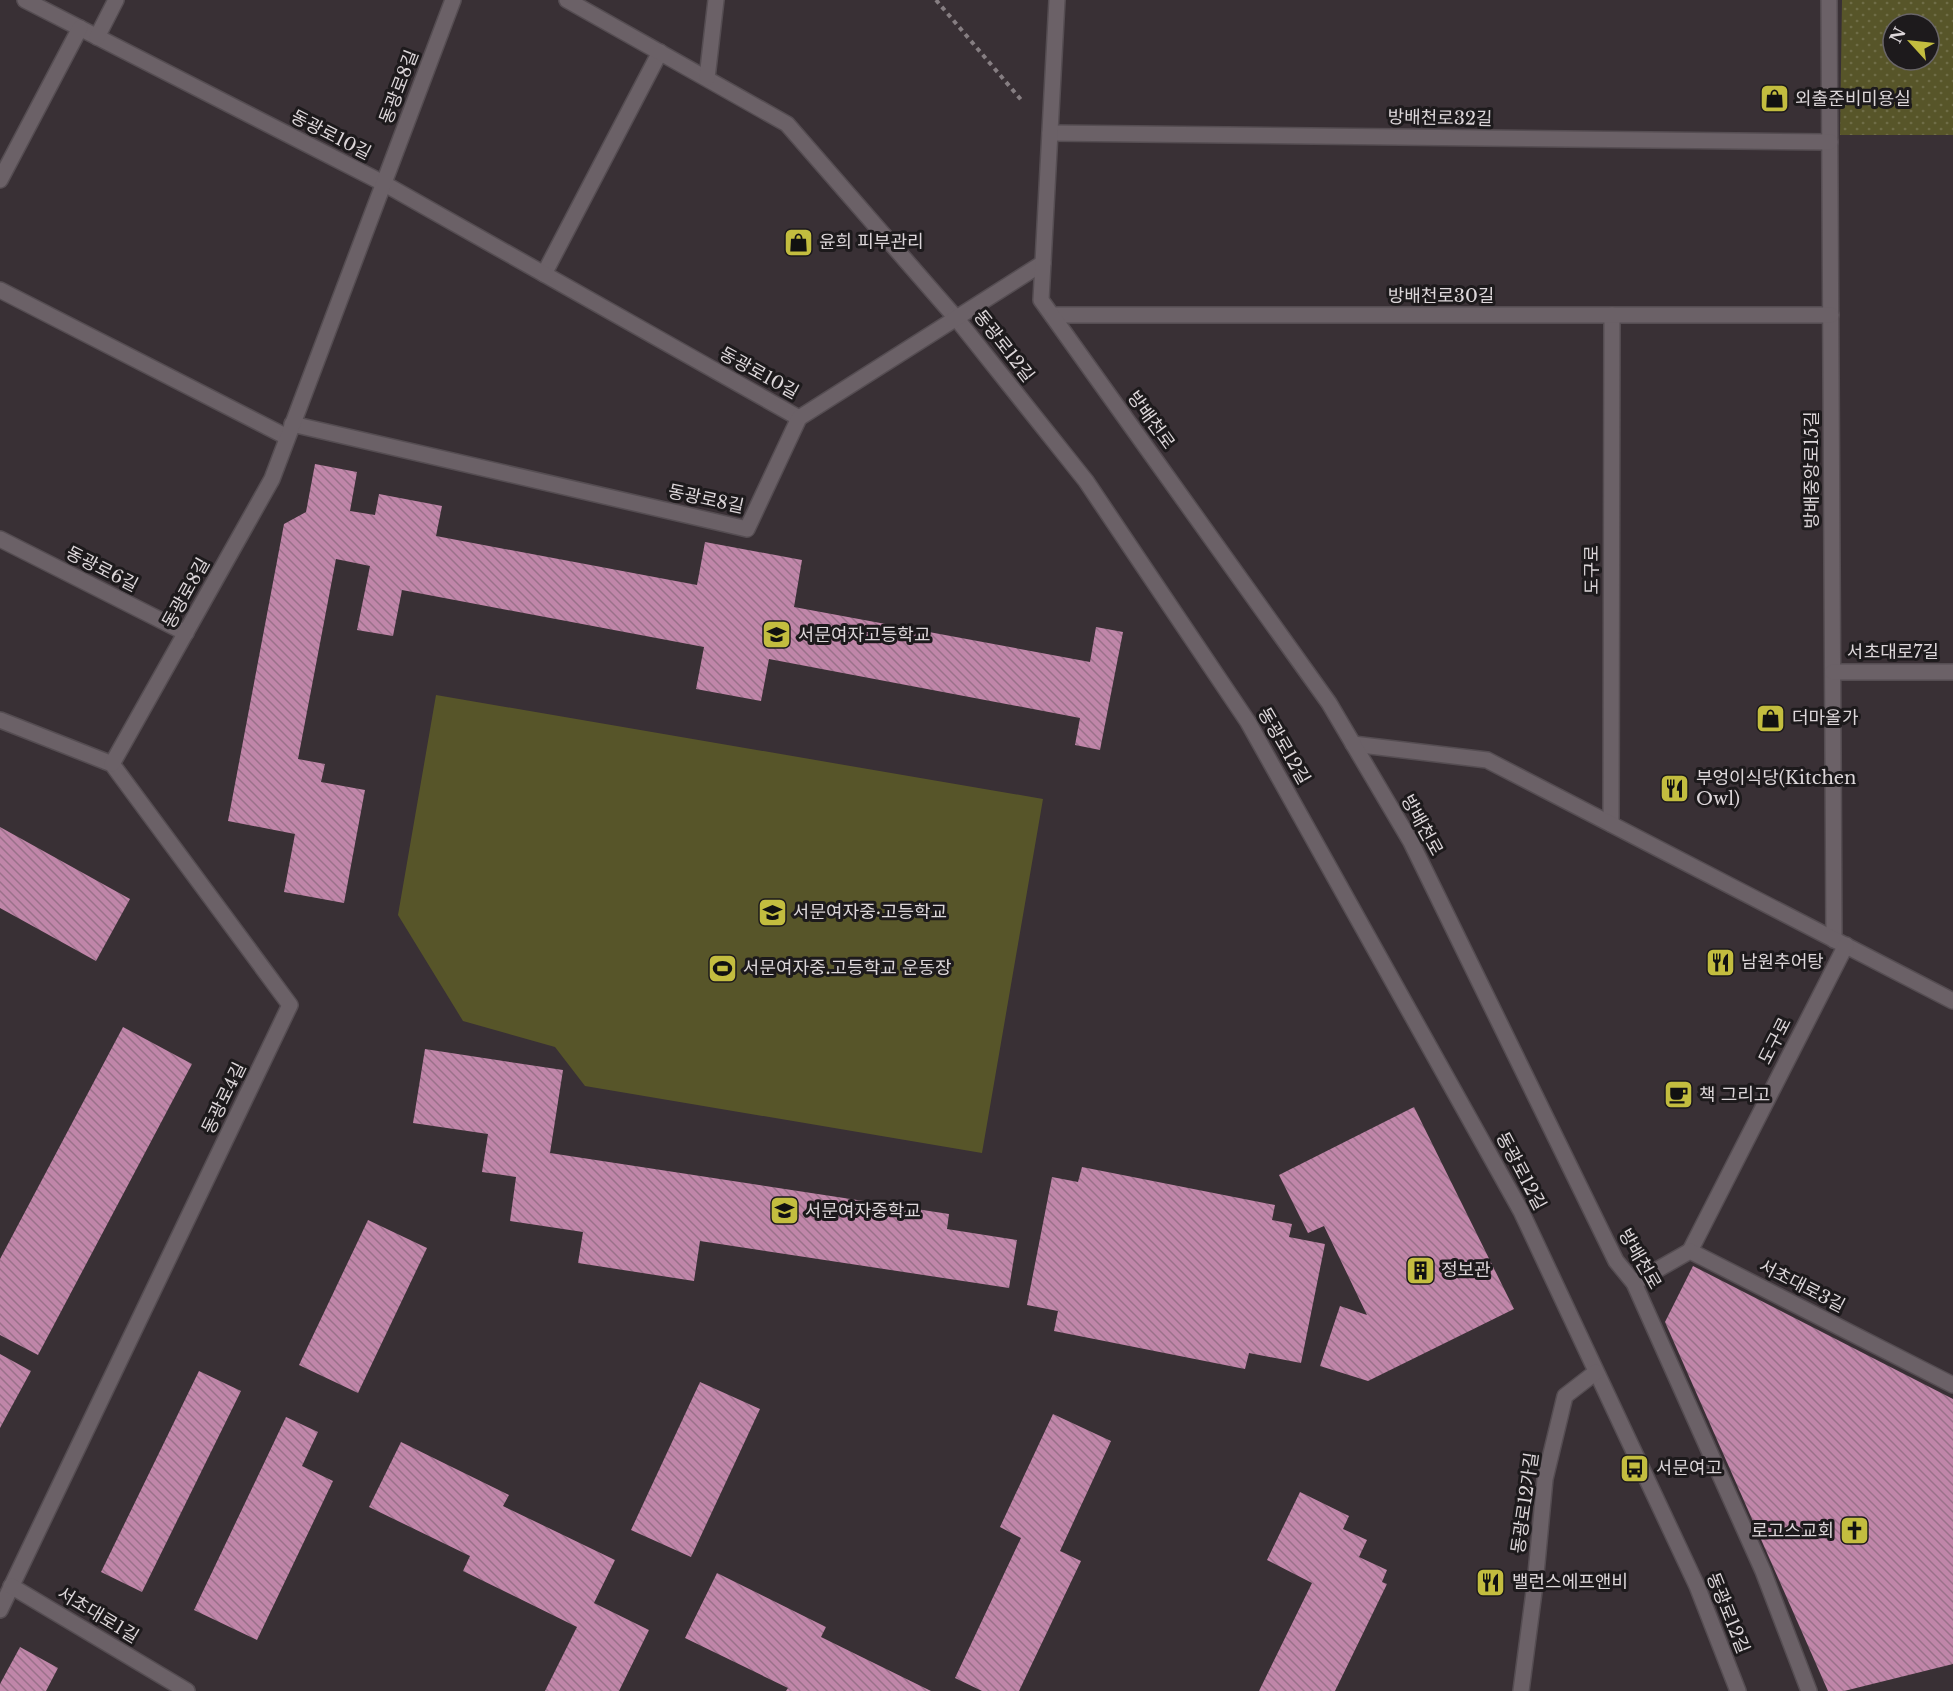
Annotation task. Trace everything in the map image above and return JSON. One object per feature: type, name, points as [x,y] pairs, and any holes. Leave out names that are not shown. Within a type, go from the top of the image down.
[{"type":"street","name":"동광로10길","points":[[24,0],[383,183],[799,418]]},
{"type":"street","points":[[97,37],[116,0]]},
{"type":"street","name":"동광로8길","points":[[112,764],[272,479],[453,0]]},
{"type":"street","name":"동광로12길","points":[[567,0],[787,124],[956,318],[1086,482],[1248,722],[1521,1211],[1697,1586],[1738,1691]]},
{"type":"street","points":[[707,78],[716,0]]},
{"type":"street","name":"방배천로","points":[[1057,0],[1041,300],[1329,703],[1411,842],[1616,1261],[1634,1283],[1763,1571],[1809,1691]]},
{"type":"street","name":"방배중앙로15길","points":[[1829,0],[1833,672],[1840,943]]},
{"type":"street","points":[[0,180],[80,28]]},
{"type":"street","points":[[544,274],[660,52]]},
{"type":"street","name":"방배천로32길","points":[[1050,133],[1830,142]]},
{"type":"street","points":[[799,418],[1043,263]]},
{"type":"street","name":"동광로8길","points":[[0,290],[290,430],[747,529],[799,418]]},
{"type":"street","name":"방배천로30길","points":[[1052,315],[1831,315]]},
{"type":"street","name":"도구로","points":[[1611,824],[1612,315]]},
{"type":"street","name":"동광로6길","points":[[0,539],[186,633]]},
{"type":"street","name":"서초대로7길","points":[[1833,672],[1953,672]]},
{"type":"street","points":[[0,720],[112,764]]},
{"type":"street","points":[[1353,744],[1487,760],[1953,1001]]},
{"type":"street","name":"동광로4길","points":[[11,1586],[290,1005],[112,764]]},
{"type":"street","name":"도구로","points":[[1690,1251],[1840,943]]},
{"type":"street","points":[[1634,1283],[1690,1251]]},
{"type":"street","name":"서초대로3길","points":[[1690,1251],[1953,1385]]},
{"type":"street","name":"동광로12가길","points":[[1521,1691],[1535,1584],[1545,1479],[1565,1396],[1596,1372]]},
{"type":"street","points":[[0,1610],[11,1586]]},
{"type":"street","name":"서초대로1길","points":[[11,1586],[187,1691]]},
{"type":"path","points":[[936,0],[1050,133]]},
{"type":"shaded area","points":[[1842,0],[1953,0],[1953,135],[1840,135]]},
{"type":"shaded area","name":"서문여자중.고등학교 운동장","points":[[436,695],[1043,799],[982,1153],[585,1086],[555,1047],[463,1021],[398,915]]},
{"type":"building","name":"서문여자고등학교","points":[[315,464],[357,472],[350,511],[375,515],[379,494],[442,506],[436,536],[697,585],[705,542],[802,560],[794,607],[1090,662],[1096,627],[1123,632],[1100,750],[1075,745],[1080,718],[769,659],[761,701],[696,689],[704,647],[402,590],[393,636],[357,630],[370,566],[336,559],[298,759],[325,764],[321,782],[365,790],[344,903],[284,892],[295,834],[228,821],[284,524],[306,512]]},
{"type":"building","points":[[0,827],[130,899],[96,961],[0,908]]},
{"type":"building","points":[[123,1027],[192,1064],[38,1355],[0,1335],[0,1259]]},
{"type":"building","name":"서문여자중학교","points":[[425,1049],[563,1070],[550,1153],[949,1214],[947,1229],[1017,1240],[1009,1288],[700,1241],[694,1281],[578,1263],[583,1232],[510,1221],[516,1177],[482,1172],[488,1134],[413,1123]]},
{"type":"building","name":"정보관","points":[[1414,1107],[1514,1309],[1368,1381],[1320,1366],[1340,1306],[1367,1315],[1324,1226],[1308,1233],[1279,1175]]},
{"type":"building","points":[[1082,1167],[1275,1205],[1272,1220],[1292,1224],[1289,1237],[1325,1244],[1301,1363],[1249,1353],[1245,1369],[1054,1331],[1058,1311],[1027,1305],[1052,1177],[1078,1182]]},
{"type":"building","points":[[368,1220],[427,1248],[358,1393],[299,1365]]},
{"type":"building","name":"로고스교회","points":[[1693,1266],[1953,1399],[1953,1664],[1844,1691],[1828,1691],[1665,1322]]},
{"type":"building","points":[[0,1354],[31,1371],[0,1428]]},
{"type":"building","points":[[199,1371],[241,1391],[142,1592],[101,1572]]},
{"type":"building","points":[[700,1382],[760,1409],[691,1557],[631,1530]]},
{"type":"building","points":[[1053,1414],[1111,1441],[1060,1551],[1081,1561],[1019,1691],[982,1691],[955,1678],[1021,1538],[1000,1527]]},
{"type":"building","points":[[286,1417],[318,1432],[302,1466],[333,1481],[257,1640],[194,1610]]},
{"type":"building","points":[[401,1442],[509,1495],[503,1506],[615,1560],[594,1603],[649,1630],[619,1691],[545,1691],[577,1627],[463,1571],[470,1556],[369,1507]]},
{"type":"building","points":[[1300,1492],[1349,1516],[1343,1529],[1367,1540],[1359,1557],[1387,1570],[1382,1582],[1387,1584],[1335,1691],[1259,1691],[1312,1583],[1267,1560]]},
{"type":"building","points":[[717,1573],[826,1627],[821,1637],[931,1691],[786,1691],[788,1688],[685,1638]]},
{"type":"building","points":[[20,1647],[58,1668],[46,1691],[0,1691],[0,1684]]},
{"type":"place","name":"외출준비미용실","points":[[1774,99]]},
{"type":"place","name":"윤희 피부관리","points":[[798,242]]},
{"type":"place","name":"서문여자고등학교","points":[[777,635]]},
{"type":"place","name":"더마올가","points":[[1771,718]]},
{"type":"place","name":"부엉이식당(Kitchen Owl)","points":[[1675,788]]},
{"type":"place","name":"서문여자중·고등학교","points":[[772,912]]},
{"type":"place","name":"남원추어탕","points":[[1720,962]]},
{"type":"place","name":"서문여자중.고등학교 운동장","points":[[722,968]]},
{"type":"place","name":"책 그리고","points":[[1678,1095]]},
{"type":"place","name":"서문여자중학교","points":[[784,1211]]},
{"type":"place","name":"정보관","points":[[1420,1270]]},
{"type":"place","name":"서문여고","points":[[1635,1468]]},
{"type":"place","name":"로고스교회","points":[[1855,1531]]},
{"type":"place","name":"밸런스에프앤비","points":[[1491,1582]]}]
